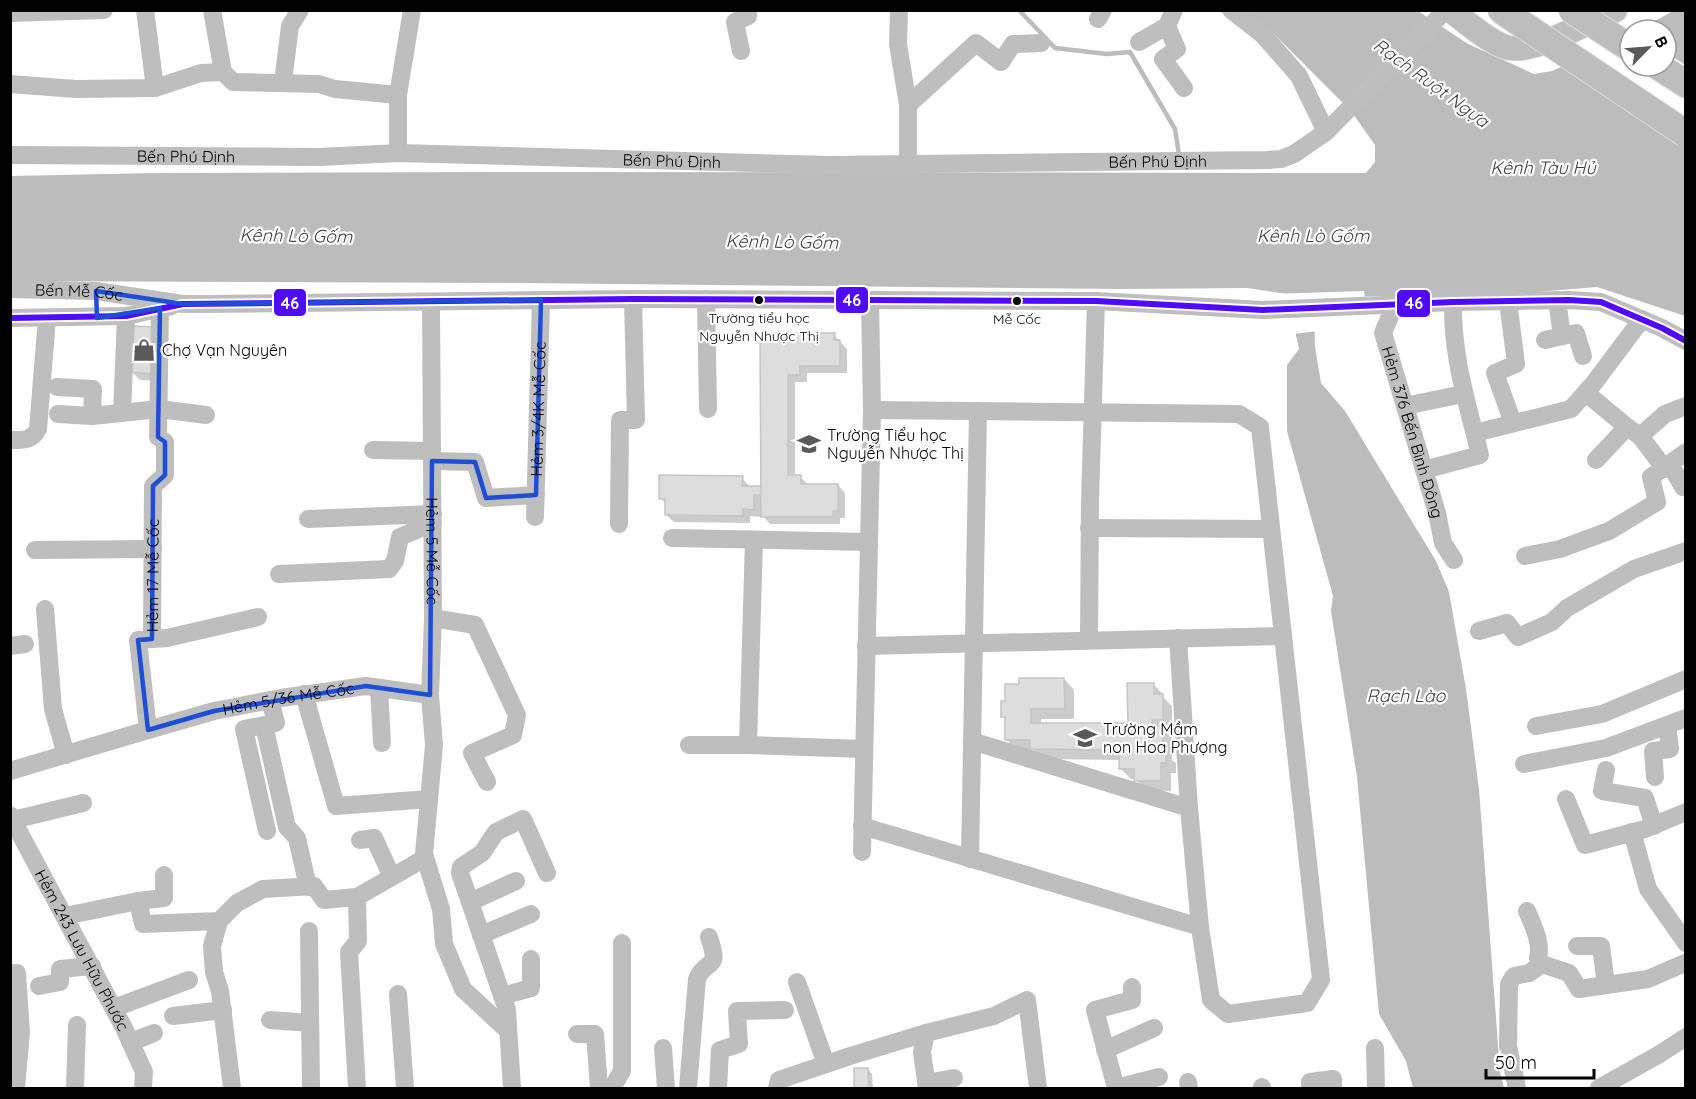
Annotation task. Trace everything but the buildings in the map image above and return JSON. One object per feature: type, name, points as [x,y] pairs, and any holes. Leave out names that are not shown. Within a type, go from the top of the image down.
[{"type":"highway","points":[[1501,10],[1686,134]]},
{"type":"highway","points":[[1528,10],[1686,115]]},
{"type":"highway","points":[[1572,10],[1618,40]]},
{"type":"main road","points":[[1445,13],[1505,47],[1521,49],[1536,46],[1615,10]]},
{"type":"street","points":[[10,13],[104,10]]},
{"type":"street","points":[[145,10],[155,88]]},
{"type":"street","points":[[212,10],[223,72],[233,82],[319,84],[335,89],[398,95]]},
{"type":"street","points":[[283,82],[290,26],[300,10]]},
{"type":"street","points":[[398,153],[398,95],[412,10]]},
{"type":"street","points":[[741,51],[735,22],[748,16],[748,10]]},
{"type":"street","points":[[899,10],[898,44],[908,105],[908,163]]},
{"type":"street","points":[[1231,10],[1263,35],[1299,76],[1326,132]]},
{"type":"street","name":"Bến Phú Định","points":[[10,155],[320,157],[398,153],[829,165],[1281,159],[1294,154],[1326,132],[1445,13]]},
{"type":"street","points":[[1139,42],[1171,18],[1177,49],[1163,59],[1184,88]]},
{"type":"street","points":[[908,105],[976,43],[1001,62],[1013,44],[1041,43]]},
{"type":"street","points":[[10,84],[76,89],[155,88],[201,73],[223,72]]},
{"type":"street","name":"Bến Mễ Cốc","points":[[10,289],[96,291],[183,303],[633,299],[870,300],[1096,302],[1263,310],[1557,300],[1601,302],[1686,341]]},
{"type":"street","points":[[96,291],[97,318]]},
{"type":"street","points":[[619,524],[620,420],[636,420],[633,299]]},
{"type":"street","points":[[706,299],[708,409]]},
{"type":"street","name":"Hẻm 3/4K Mễ Cốc","points":[[535,517],[542,300]]},
{"type":"street","points":[[862,852],[872,410],[870,300]]},
{"type":"street","points":[[1557,300],[1554,338],[1576,333],[1583,356]]},
{"type":"street","points":[[1508,301],[1516,364],[1495,373],[1513,423]]},
{"type":"street","name":"Hẻm 5 Mễ Cốc","points":[[425,858],[434,745],[430,695],[433,618],[431,302]]},
{"type":"street","points":[[1089,640],[1089,528],[1096,302]]},
{"type":"street","points":[[1424,470],[1480,454],[1464,394],[1453,334],[1453,302]]},
{"type":"street","name":"Bến Mễ Cốc","points":[[10,318],[126,316],[183,303]]},
{"type":"street","name":"Hẻm 376 Bến Bình Đông","points":[[1395,304],[1383,333],[1437,513],[1443,543],[1454,560]]},
{"type":"street","name":"Hẻm 17 Mễ Cốc","points":[[148,730],[138,640],[152,639],[153,486],[165,475],[165,442],[158,437],[160,309]]},
{"type":"street","points":[[122,413],[126,316]]},
{"type":"street","points":[[10,440],[30,439],[35,436],[38,429],[47,318]]},
{"type":"street","points":[[1474,433],[1571,409],[1586,393],[1642,319]]},
{"type":"street","points":[[57,387],[93,389],[92,416]]},
{"type":"street","points":[[1586,393],[1634,432],[1667,466],[1683,487],[1686,486]]},
{"type":"street","points":[[1405,406],[1464,394]]},
{"type":"street","points":[[1596,460],[1634,432],[1665,414],[1686,406]]},
{"type":"street","points":[[58,414],[92,416],[159,409],[207,415]]},
{"type":"street","points":[[872,410],[1239,414],[1260,427],[1321,980],[1307,1003],[1228,1014],[1211,1000],[1200,927],[1189,808],[1178,638]]},
{"type":"street","points":[[970,859],[978,411]]},
{"type":"street","points":[[373,450],[475,462],[486,498],[536,495]]},
{"type":"street","points":[[1525,556],[1560,549],[1609,531],[1657,502],[1651,477],[1686,452]]},
{"type":"street","points":[[308,519],[433,518]]},
{"type":"street","points":[[279,574],[389,569],[395,561],[400,537],[433,518]]},
{"type":"street","points":[[1089,528],[1271,529]]},
{"type":"street","points":[[672,538],[869,542]]},
{"type":"street","points":[[748,745],[754,540]]},
{"type":"street","points":[[35,550],[153,549]]},
{"type":"street","points":[[1479,631],[1507,623],[1518,637],[1552,622],[1567,608],[1634,569],[1686,551]]},
{"type":"street","points":[[45,609],[53,709],[66,755]]},
{"type":"street","points":[[152,639],[166,638],[258,617]]},
{"type":"street","points":[[433,618],[474,625],[517,715],[513,735],[472,753],[486,782]]},
{"type":"street","points":[[866,646],[1283,636]]},
{"type":"street","points":[[1536,726],[1602,714],[1686,679]]},
{"type":"street","name":"Hẻm 5/36 Mễ Cốc","points":[[148,730],[214,711],[304,694],[366,686],[430,695]]},
{"type":"street","points":[[379,688],[382,743]]},
{"type":"street","points":[[304,694],[336,806],[429,799]]},
{"type":"street","points":[[267,831],[244,729],[276,723],[270,700]]},
{"type":"street","points":[[1524,764],[1606,748],[1686,718]]},
{"type":"street","points":[[264,725],[287,827],[297,838],[308,886]]},
{"type":"street","points":[[1655,777],[1653,751],[1670,749],[1667,726]]},
{"type":"street","points":[[10,771],[148,730]]},
{"type":"street","points":[[972,741],[1189,808]]},
{"type":"street","points":[[688,745],[864,749]]},
{"type":"street","points":[[1606,770],[1602,791],[1645,798],[1654,826]]},
{"type":"street","points":[[1566,799],[1585,845],[1654,826],[1686,812]]},
{"type":"street","points":[[12,818],[83,803]]},
{"type":"street","name":"Hẻm 243 Lưu Hữu Phước","points":[[12,818],[131,1042],[144,1072],[143,1089]]},
{"type":"street","points":[[512,1089],[507,1010],[460,873],[461,867],[482,853],[496,832],[523,819],[547,873]]},
{"type":"street","points":[[862,826],[1200,927]]},
{"type":"street","points":[[1632,832],[1648,889],[1686,943]]},
{"type":"street","points":[[360,840],[374,838],[392,877]]},
{"type":"street","points":[[232,1089],[223,1010],[214,972],[212,946],[219,921],[237,903],[263,889],[314,886],[324,900],[357,897],[425,858],[441,909],[444,944],[463,989],[507,1030]]},
{"type":"street","points":[[65,916],[164,898],[164,875]]},
{"type":"street","points":[[470,902],[516,881]]},
{"type":"street","points":[[357,897],[358,941],[350,952],[357,1089]]},
{"type":"street","points":[[138,901],[143,924],[219,921]]},
{"type":"street","points":[[1527,911],[1538,941],[1540,950],[1538,958],[1542,964],[1569,973],[1579,989],[1648,979],[1685,963]]},
{"type":"street","points":[[481,935],[531,914]]},
{"type":"street","points":[[309,931],[311,1089]]},
{"type":"street","points":[[688,1089],[697,979],[700,972],[714,960],[709,937]]},
{"type":"street","points":[[612,1089],[622,1071],[622,943]]},
{"type":"street","points":[[1577,946],[1601,946],[1606,985]]},
{"type":"street","points":[[1686,949],[1686,982]]},
{"type":"street","points":[[502,996],[531,988],[531,959]]},
{"type":"street","points":[[1517,1089],[1508,1046],[1509,984],[1514,975],[1529,973],[1542,964]]},
{"type":"street","points":[[39,986],[60,982],[60,969],[92,966]]},
{"type":"street","points":[[10,974],[17,973],[21,1032],[16,1089]]},
{"type":"street","points":[[114,1008],[189,980]]},
{"type":"street","points":[[797,982],[826,1064]]},
{"type":"street","points":[[1132,987],[1132,1000],[1095,1010],[1116,1089],[1159,1077]]},
{"type":"street","points":[[398,994],[405,1089]]},
{"type":"street","points":[[777,1089],[779,1080],[926,1033],[994,1016],[1027,1000],[1038,1089]]},
{"type":"street","points":[[173,1016],[223,1010]]},
{"type":"street","points":[[718,1089],[720,1050],[739,1044],[738,1011],[785,1010]]},
{"type":"street","points":[[270,1020],[310,1023]]},
{"type":"street","points":[[75,1089],[77,1025]]},
{"type":"street","points":[[1105,1050],[1154,1029]]},
{"type":"street","points":[[131,1042],[154,1033]]},
{"type":"street","points":[[926,1033],[921,1052],[926,1086],[954,1078]]},
{"type":"street","points":[[577,1034],[595,1034],[599,1089]]},
{"type":"street","points":[[1599,1089],[1686,1036]]},
{"type":"street","points":[[663,1048],[666,1089]]},
{"type":"street","points":[[1375,1048],[1376,1089]]},
{"type":"street","points":[[1310,1089],[1310,1083],[1333,1079],[1333,1089]]},
{"type":"highlighted area","points":[[96,291],[183,304],[541,300],[536,495],[486,498],[475,462],[432,461],[430,695],[366,686],[214,711],[148,730],[138,640],[152,639],[153,486],[165,475],[165,442],[158,437],[160,308],[97,318]]},
{"type":"water","points":[[1241,11],[1418,11],[1468,44],[1534,74],[1552,71],[1618,41],[1618,78],[1678,78],[1678,18],[1660,18],[1673,11],[1685,11],[1685,316],[1597,287],[1477,297],[1373,296],[1314,300],[1315,347],[1321,383],[1345,411],[1436,561],[1449,592],[1466,689],[1479,789],[1500,1072],[1504,1088],[1413,1088],[1406,1061],[1379,1014],[1357,777],[1331,611],[1333,596],[1287,431],[1287,365],[1299,349],[1287,294],[1247,288],[11,281],[10,176],[156,173],[549,172],[1366,173],[1375,162],[1375,145],[1351,111],[1268,28]]},
{"type":"pier","points":[[1618,37],[1618,78],[1678,78],[1678,60],[1685,65],[1685,148],[1560,64]]},
{"type":"pier","points":[[1364,291],[1365,299],[1317,302],[1318,331],[1293,334],[1285,296],[1269,294]]},
{"type":"waterway","points":[[1019,10],[1055,48],[1107,54],[1130,52],[1175,129],[1179,155]]},
{"type":"transit line","name":"46","points":[[10,318],[126,316],[183,304],[633,299],[1096,301],[1263,310],[1569,300],[1601,302],[1662,328],[1686,341]]},
{"type":"place","name":"Trường tiểu học Nguyễn Nhược Thị","points":[[759,300]]},
{"type":"place","name":"Mễ Cốc","points":[[1017,301]]},
{"type":"place","name":"Chợ Vạn Nguyên","points":[[144,350]]},
{"type":"place","name":"Trường Tiểu học Nguyễn Nhược Thị","points":[[809,444]]},
{"type":"place","name":"Trường Mầm non Hoa Phượng","points":[[1085,738]]},
{"type":"water label","name":"Rạch Ruột Ngựa","points":[[1431,83]]},
{"type":"water label","name":"Kênh Tàu Hủ","points":[[1543,168]]},
{"type":"water label","name":"Kênh Lò Gốm","points":[[296,236]]},
{"type":"water label","name":"Kênh Lò Gốm","points":[[1313,236]]},
{"type":"water label","name":"Kênh Lò Gốm","points":[[782,242]]},
{"type":"water label","name":"Rạch Lào","points":[[1406,696]]}]
